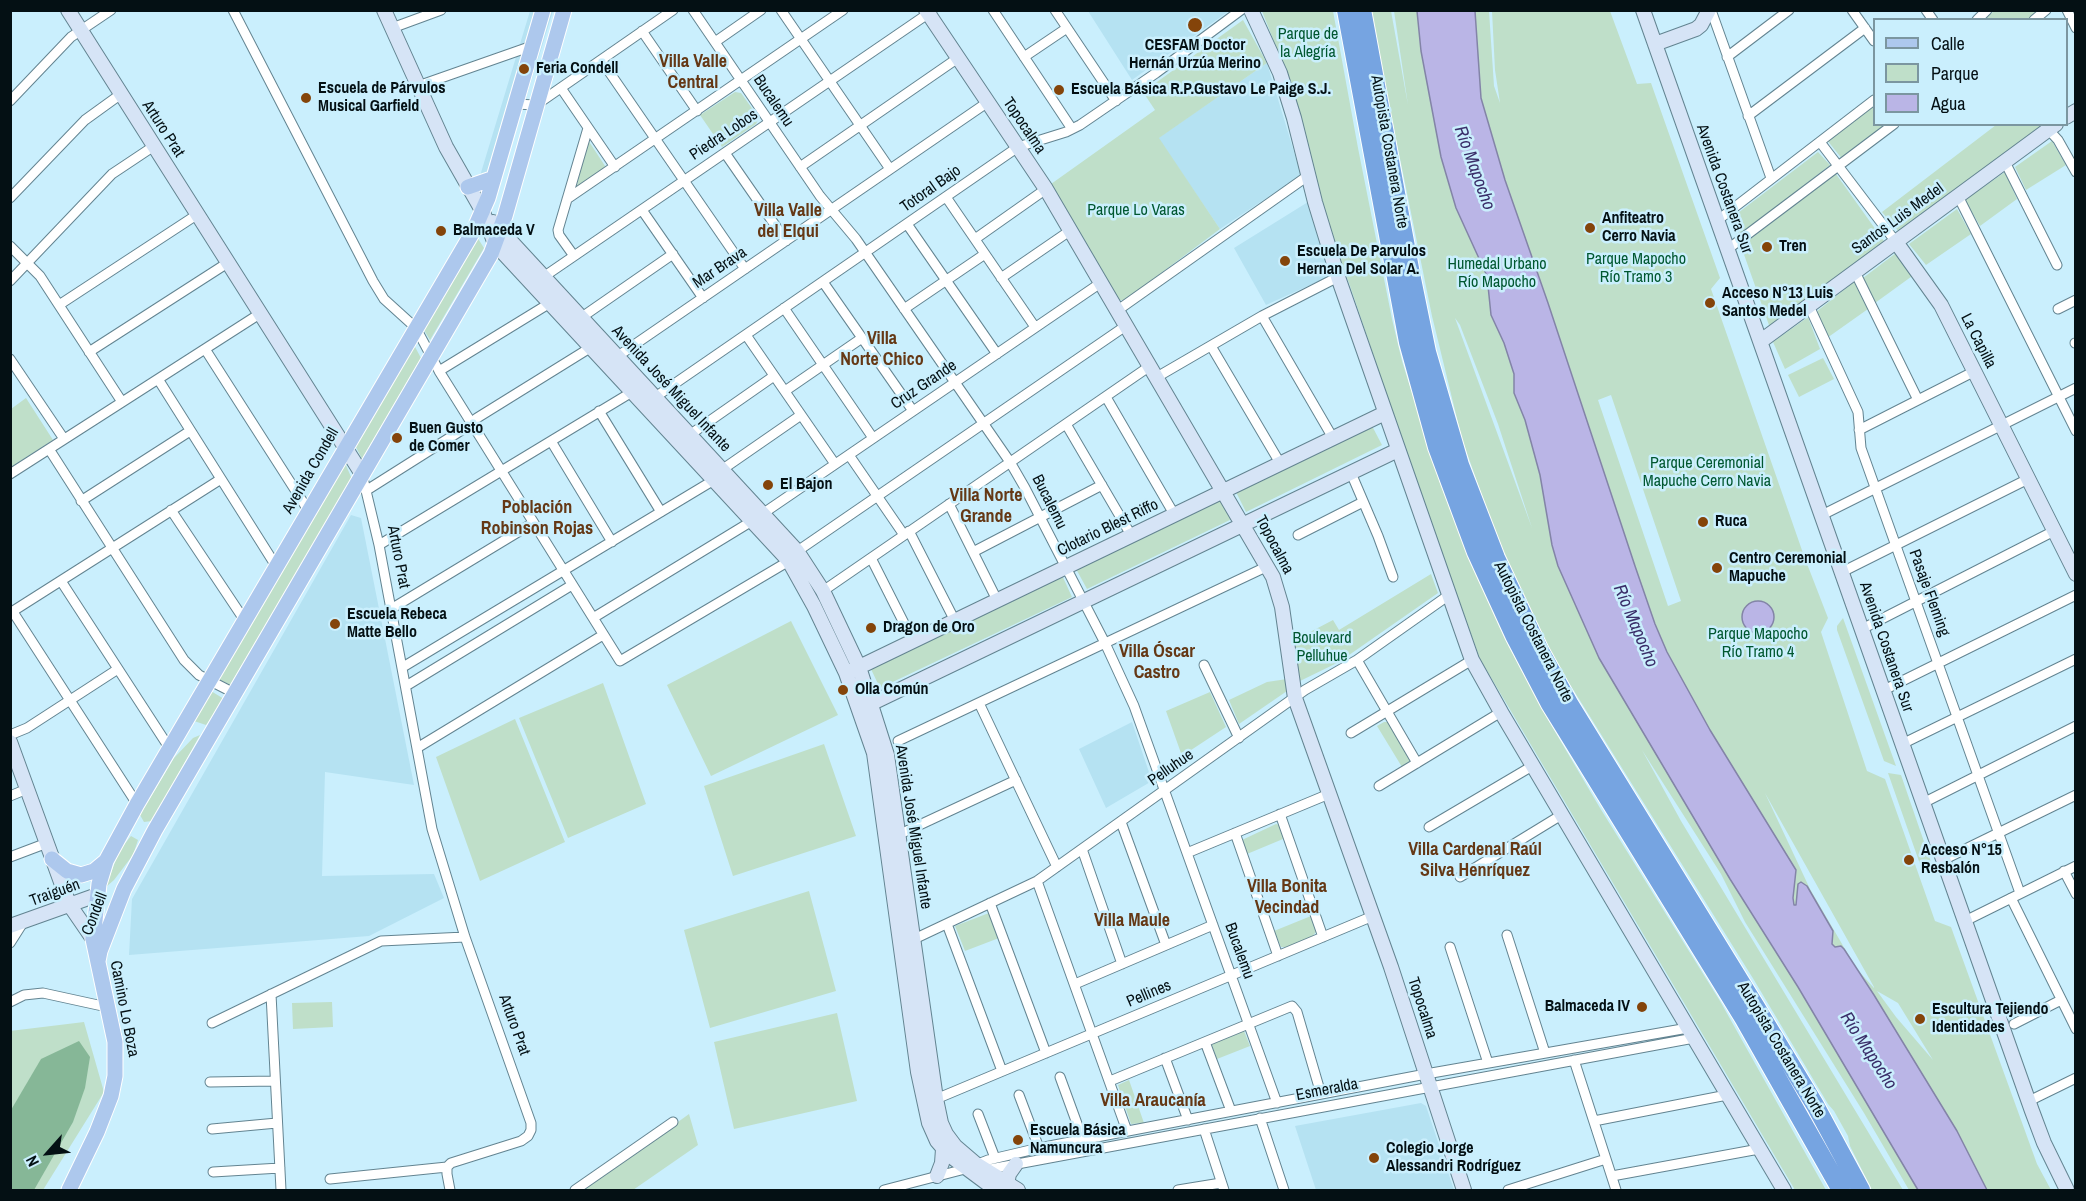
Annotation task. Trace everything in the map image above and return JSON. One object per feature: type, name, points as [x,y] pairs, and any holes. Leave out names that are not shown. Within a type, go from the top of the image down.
[{"type":"highway","name":"Autopista Costanera Norte","points":[[1346,10],[1408,342],[1437,447],[1476,552],[1514,635],[1550,704],[1750,1028],[1841,1191]]},
{"type":"highway","name":"Autopista Costanera Norte","points":[[1362,10],[1429,360],[1460,465],[1496,558],[1535,641],[1570,705],[1815,1105],[1861,1191]]},
{"type":"main road","name":"Avenida Condell","points":[[93,939],[97,895],[106,861],[483,212],[543,10]]},
{"type":"main road","points":[[97,895],[116,888],[130,875],[495,244],[564,10]]},
{"type":"main road","points":[[468,187],[494,178]]},
{"type":"main road","points":[[134,810],[133,823],[138,829],[147,832],[155,830]]},
{"type":"main road","points":[[52,858],[67,870],[81,875],[94,871],[106,861]]},
{"type":"main road","name":"Condell","points":[[98,967],[104,940],[130,875]]},
{"type":"main road","name":"Camino Lo Boza","points":[[69,1191],[90,1148],[114,1086],[116,1050],[93,939]]},
{"type":"street","name":"Arturo Prat","points":[[68,10],[362,474],[392,609],[432,829],[465,937],[527,1109],[531,1130],[528,1136],[521,1141],[451,1163],[447,1167]]},
{"type":"street","points":[[11,98],[71,37],[111,10]]},
{"type":"street","points":[[233,10],[373,281],[384,299],[416,328],[430,357],[620,662],[793,556],[1127,325]]},
{"type":"street","name":"Avenida José Miguel Infante","points":[[384,10],[446,147],[483,212],[495,244],[582,317],[618,356],[650,401],[714,480],[758,517]]},
{"type":"street","points":[[392,28],[441,10]]},
{"type":"street","points":[[515,104],[537,105],[673,10]]},
{"type":"street","name":"Bucalemu","points":[[693,10],[800,167],[831,210],[866,252],[1010,462],[1040,517],[1130,697],[1277,1102]]},
{"type":"street","points":[[715,42],[761,10]]},
{"type":"street","points":[[781,10],[890,169]]},
{"type":"street","points":[[567,200],[843,10]]},
{"type":"street","points":[[993,10],[1072,129]]},
{"type":"street","points":[[1055,10],[1116,101]]},
{"type":"street","name":"Totoral Bajo","points":[[650,401],[1018,147],[1072,129],[1116,101],[1241,10]]},
{"type":"street","points":[[1251,10],[1280,73],[1338,277],[1472,660],[1784,1191]]},
{"type":"street","name":"Avenida Costanera Sur","points":[[1643,10],[2044,1143],[2067,1191]]},
{"type":"street","points":[[1655,44],[1696,29],[1710,10]]},
{"type":"street","points":[[1710,10],[1771,178]]},
{"type":"street","points":[[1727,57],[1790,10]]},
{"type":"street","points":[[1852,10],[1873,38]]},
{"type":"street","points":[[2067,10],[2075,28]]},
{"type":"street","name":"Topocalma","points":[[929,12],[1046,189],[1268,566],[1280,597],[1295,698],[1373,916],[1464,1191]]},
{"type":"street","name":"Piedra Lobos","points":[[538,281],[929,12]]},
{"type":"street","points":[[1024,57],[1067,28]]},
{"type":"street","points":[[1749,116],[1865,28]]},
{"type":"street","points":[[642,31],[697,111]]},
{"type":"street","points":[[418,86],[532,46]]},
{"type":"street","points":[[800,167],[958,58]]},
{"type":"street","points":[[601,60],[745,269]]},
{"type":"street","points":[[561,88],[615,167]]},
{"type":"street","points":[[10,198],[85,120],[122,94]]},
{"type":"street","name":"Mar Brava","points":[[618,356],[988,102]]},
{"type":"street","points":[[1718,220],[1873,102]]},
{"type":"street","points":[[1728,249],[1891,126]]},
{"type":"street","points":[[2050,126],[2076,172]]},
{"type":"street","name":"Santos Luis Medel","points":[[1761,341],[2005,162],[2050,126]]},
{"type":"street","points":[[574,256],[559,233],[588,128]]},
{"type":"street","name":"La Capilla","points":[[1820,142],[1935,296],[2076,574]]},
{"type":"street","points":[[10,281],[112,174],[154,146]]},
{"type":"street","points":[[725,153],[786,241]]},
{"type":"street","points":[[2005,162],[2057,265]]},
{"type":"street","points":[[1118,310],[1309,175]]},
{"type":"street","points":[[975,239],[1046,189]]},
{"type":"street","points":[[1958,196],[2076,431]]},
{"type":"street","points":[[946,197],[1035,327]]},
{"type":"street","points":[[642,210],[703,298]]},
{"type":"street","name":"Avenida José Miguel Infante","points":[[483,212],[501,230],[538,281],[550,303],[632,392],[650,401],[691,434],[723,469],[758,517],[823,591],[859,667],[877,770],[899,944],[921,1090],[933,1132],[943,1149],[1007,1188]]},
{"type":"street","points":[[59,305],[198,214]]},
{"type":"street","points":[[907,224],[997,354]]},
{"type":"street","points":[[1001,278],[1071,230]]},
{"type":"street","points":[[10,246],[40,276],[122,402]]},
{"type":"street","points":[[582,317],[673,254]]},
{"type":"street","points":[[904,309],[985,254]]},
{"type":"street","points":[[89,352],[229,262]]},
{"type":"street","points":[[1855,272],[1918,400]]},
{"type":"street","points":[[823,591],[1106,397],[1154,371],[1211,346],[1262,316],[1338,277]]},
{"type":"street","points":[[823,282],[913,411]]},
{"type":"street","name":"Cruz Grande","points":[[593,618],[758,517],[1102,282]]},
{"type":"street","points":[[2058,309],[2076,300]]},
{"type":"street","points":[[439,371],[550,303]]},
{"type":"street","name":"Pasaje Fleming","points":[[1809,306],[1855,406],[1861,448],[2020,893]]},
{"type":"street","points":[[784,308],[873,438]]},
{"type":"street","points":[[10,474],[261,313]]},
{"type":"street","points":[[1262,316],[1333,438]]},
{"type":"street","points":[[746,335],[835,465]]},
{"type":"street","points":[[785,391],[862,338]]},
{"type":"street","points":[[367,490],[603,340]]},
{"type":"street","points":[[1211,346],[1280,463]]},
{"type":"street","points":[[205,349],[309,510]]},
{"type":"street","points":[[10,359],[64,440]]},
{"type":"street","points":[[1859,430],[1975,371]]},
{"type":"street","points":[[691,434],[774,376]]},
{"type":"street","points":[[158,379],[276,566]]},
{"type":"street","points":[[1822,515],[2076,388]]},
{"type":"street","points":[[379,545],[632,392]]},
{"type":"street","points":[[1106,397],[1174,514]]},
{"type":"street","points":[[599,411],[661,512]]},
{"type":"street","name":"Clotario Blest Riffo","points":[[846,673],[1385,413]]},
{"type":"street","points":[[403,667],[714,480],[723,469],[801,415]]},
{"type":"street","points":[[1066,423],[1131,535]]},
{"type":"street","points":[[81,501],[190,431]]},
{"type":"street","points":[[551,441],[612,542]]},
{"type":"street","points":[[48,449],[184,660],[209,682],[234,693]]},
{"type":"street","points":[[866,707],[1398,450]]},
{"type":"street","points":[[849,455],[877,496],[907,533],[955,621]]},
{"type":"street","points":[[1351,473],[1393,577]]},
{"type":"street","points":[[134,810],[70,700],[12,613],[221,479]]},
{"type":"street","points":[[1842,572],[2028,479]]},
{"type":"street","points":[[973,552],[1102,485]]},
{"type":"street","points":[[1298,536],[1363,502]]},
{"type":"street","points":[[949,504],[997,600]]},
{"type":"street","points":[[171,510],[245,621]]},
{"type":"street","points":[[392,609],[533,523]]},
{"type":"street","points":[[1862,629],[2054,531]]},
{"type":"street","name":"Avenida José Miguel Infante","points":[[793,556],[846,673],[866,707],[889,762],[936,1099],[946,1134],[976,1168],[1007,1188]]},
{"type":"street","points":[[871,558],[913,641]]},
{"type":"street","points":[[898,741],[1268,566]]},
{"type":"street","points":[[61,581],[170,749]]},
{"type":"street","points":[[406,686],[572,585]]},
{"type":"street","name":"Pelluhue","points":[[899,944],[913,940],[1037,881],[1295,698],[1358,660],[1449,595]]},
{"type":"street","points":[[1884,690],[2076,595]]},
{"type":"street","points":[[417,748],[603,635]]},
{"type":"street","points":[[1902,744],[2076,659]]},
{"type":"street","points":[[1358,660],[1418,763]]},
{"type":"street","points":[[1351,733],[1472,660]]},
{"type":"street","points":[[1204,665],[1239,738]]},
{"type":"street","points":[[10,735],[27,728],[118,669]]},
{"type":"street","points":[[979,703],[1057,867]]},
{"type":"street","points":[[1378,786],[1501,712]]},
{"type":"street","points":[[1923,803],[2076,726]]},
{"type":"street","name":"Camino Lo Boza","points":[[10,742],[69,904],[93,939]]},
{"type":"street","points":[[1429,827],[1534,765]]},
{"type":"street","points":[[898,835],[1016,780]]},
{"type":"street","points":[[10,796],[27,789]]},
{"type":"street","points":[[1187,853],[1329,794]]},
{"type":"street","points":[[1943,860],[2076,795]]},
{"type":"street","points":[[1280,814],[1323,937]]},
{"type":"street","points":[[1460,877],[1563,814]]},
{"type":"street","points":[[1121,822],[1166,945]]},
{"type":"street","points":[[1235,833],[1278,956]]},
{"type":"street","points":[[10,856],[47,843]]},
{"type":"street","points":[[1082,849],[1122,964]]},
{"type":"street","points":[[1965,921],[2076,866]]},
{"type":"street","points":[[2064,871],[2076,894]]},
{"type":"street","points":[[1037,881],[1127,1131]]},
{"type":"street","name":"Traiguén","points":[[10,943],[17,924],[97,895]]},
{"type":"street","points":[[2011,898],[2076,1029]]},
{"type":"street","points":[[990,903],[1046,1053]]},
{"type":"street","name":"Pellines","points":[[936,1099],[1373,916]]},
{"type":"street","points":[[948,924],[1002,1071]]},
{"type":"street","points":[[1075,984],[1214,925]]},
{"type":"street","points":[[1507,935],[1545,1053]]},
{"type":"street","points":[[212,1023],[381,941],[465,937]]},
{"type":"street","points":[[1450,947],[1488,1063]]},
{"type":"street","points":[[10,1002],[24,995],[43,993],[107,1007]]},
{"type":"street","points":[[271,994],[281,1191]]},
{"type":"street","points":[[2014,1024],[2061,1000]]},
{"type":"street","points":[[1110,1082],[1287,1006],[1294,1007],[1297,1012],[1321,1094]]},
{"type":"street","name":"Esmeralda","points":[[884,1191],[976,1168],[1016,1164],[1260,1118],[1428,1080],[1488,1063],[1691,1033]]},
{"type":"street","name":"Esmeralda","points":[[976,1168],[995,1158],[1039,1148],[1277,1102],[1574,1060],[1691,1033]]},
{"type":"street","points":[[1205,1042],[1231,1111]]},
{"type":"street","points":[[1165,1058],[1188,1120]]},
{"type":"street","points":[[1574,1060],[1616,1191]]},
{"type":"street","points":[[1060,1077],[1083,1140]]},
{"type":"street","points":[[2029,1101],[2076,1078]]},
{"type":"street","points":[[210,1082],[275,1081]]},
{"type":"street","points":[[1019,1095],[1039,1148]]},
{"type":"street","points":[[1593,1121],[1727,1095]]},
{"type":"street","points":[[978,1114],[995,1158]]},
{"type":"street","points":[[1260,1118],[1284,1191]]},
{"type":"street","points":[[575,1191],[673,1122]]},
{"type":"street","points":[[212,1128],[277,1123]]},
{"type":"street","points":[[1178,1191],[1222,1186],[1204,1129]]},
{"type":"street","points":[[937,1176],[942,1163],[943,1149]]},
{"type":"street","points":[[1612,1176],[1759,1149]]},
{"type":"street","points":[[1508,1191],[1606,1159]]},
{"type":"street","points":[[1007,1188],[1009,1174],[1016,1164]]},
{"type":"street","points":[[330,1179],[447,1167],[450,1191]]},
{"type":"street","points":[[213,1172],[280,1168]]},
{"type":"shaded area","name":"Feria Condell","points":[[530,11],[553,11],[491,211],[476,189]]},
{"type":"shaded area","points":[[1088,11],[1229,11],[1132,80]]},
{"type":"shaded area","points":[[1267,63],[1301,175],[1220,229],[1158,138]]},
{"type":"shaded area","name":"Escuela De Parvulos Hernan Del Solar A.","points":[[1308,202],[1332,275],[1266,305],[1234,248]]},
{"type":"shaded area","points":[[351,515],[361,518],[414,785],[325,772],[322,876],[434,874],[444,898],[369,936],[129,955],[132,899]]},
{"type":"shaded area","points":[[1132,722],[1152,781],[1106,808],[1079,749]]},
{"type":"shaded area","name":"Colegio Jorge Alessandri Rodríguez","points":[[1421,1103],[1426,1106],[1454,1190],[1316,1190],[1295,1126]]},
{"type":"green space","name":"Parque de la Alegría","points":[[1262,11],[1333,11],[1358,148],[1402,361],[1441,486],[1472,566],[1507,643],[1547,718],[1720,1001],[1826,1190],[1795,1190],[1480,659],[1349,283],[1330,236],[1289,80]]},
{"type":"green space","points":[[1370,11],[1391,11],[1408,105],[1394,11],[1489,11],[1494,86],[1500,103],[1495,70],[1492,11],[1610,11],[1637,84],[1651,83],[1720,278],[1711,289],[1804,556],[1828,618],[1821,632],[1867,771],[1885,779],[1935,921],[1951,927],[2037,1164],[2051,1190],[1909,1190],[1864,1113],[1745,922],[1721,874],[1642,750],[1681,821],[1903,1190],[1872,1190],[1834,1111],[1556,662],[1519,590],[1462,439],[1432,316]],"holes":[[[1455,318],[1460,325],[1498,424],[1532,528]],[[1611,395],[1681,601],[1668,606],[1598,400]],[[1765,793],[1874,988],[1856,968],[1810,889]],[[1877,991],[1898,1003],[1933,1060]]]},
{"type":"green space","points":[[1994,11],[2040,11],[2030,18],[1985,18]]},
{"type":"green space","name":"Parque Lo Varas","points":[[1243,20],[1267,63],[1159,138],[1220,229],[1125,300],[1119,300],[1051,184],[1155,110],[1143,92]]},
{"type":"green space","points":[[735,92],[741,93],[759,118],[756,124],[722,147],[700,115]]},
{"type":"green space","points":[[1873,104],[1873,126],[1889,126],[1843,160],[1827,140]]},
{"type":"green space","points":[[1995,126],[2042,127],[1899,232],[1882,212]]},
{"type":"green space","points":[[588,140],[607,169],[576,189]]},
{"type":"green space","points":[[2052,141],[2066,165],[2026,190],[2015,167]]},
{"type":"green space","points":[[1818,152],[1830,165],[1737,238],[1730,219]]},
{"type":"green space","points":[[2005,172],[2017,199],[1980,226],[1965,200]]},
{"type":"green space","points":[[1836,174],[1886,244],[1770,328],[1741,246]]},
{"type":"green space","points":[[1957,209],[1971,234],[1926,265],[1909,244]]},
{"type":"green space","points":[[477,237],[484,248],[430,340],[424,330]]},
{"type":"green space","points":[[1896,253],[1915,274],[1875,303],[1863,278]]},
{"type":"green space","points":[[1854,282],[1868,309],[1827,338],[1816,312]]},
{"type":"green space","points":[[1808,317],[1820,349],[1785,369],[1773,342]]},
{"type":"green space","points":[[414,345],[421,358],[362,459],[355,445]]},
{"type":"green space","points":[[1823,358],[1834,379],[1799,397],[1788,375]]},
{"type":"green space","points":[[26,398],[53,440],[11,467],[11,409]]},
{"type":"green space","points":[[1371,424],[1382,445],[1246,512],[1235,490]]},
{"type":"green space","points":[[344,461],[352,479],[230,685],[218,679]]},
{"type":"green space","points":[[1222,496],[1232,519],[1087,589],[1075,567]]},
{"type":"green space","points":[[1061,573],[1072,597],[880,688],[870,667]]},
{"type":"green space","name":"Boulevard Pelluhue","points":[[1431,574],[1438,593],[1339,662],[1300,681],[1293,641],[1333,620],[1339,630]]},
{"type":"green space","points":[[1843,618],[1896,766],[1884,761],[1837,630]]},
{"type":"green space","points":[[791,621],[838,715],[711,776],[667,685]]},
{"type":"green space","points":[[1287,679],[1287,691],[1239,724],[1229,700],[1267,682]]},
{"type":"green space","points":[[603,683],[646,804],[568,838],[519,718]]},
{"type":"green space","points":[[211,691],[224,699],[206,725],[194,721]]},
{"type":"green space","points":[[1210,692],[1226,727],[1182,756],[1166,711]]},
{"type":"green space","points":[[515,719],[565,842],[480,881],[436,757]]},
{"type":"green space","points":[[1389,722],[1411,756],[1410,761],[1402,767],[1377,726]]},
{"type":"green space","points":[[200,735],[152,821],[144,822],[140,815],[174,758],[193,738]]},
{"type":"green space","points":[[824,744],[856,836],[733,876],[704,786]]},
{"type":"green space","points":[[1888,773],[1901,775],[1931,862],[1921,867]]},
{"type":"green space","points":[[1276,824],[1280,825],[1283,839],[1247,854],[1242,840]]},
{"type":"green space","points":[[131,836],[138,840],[133,855],[106,887],[119,851]]},
{"type":"green space","points":[[809,891],[836,991],[710,1028],[684,930]]},
{"type":"green space","points":[[989,913],[999,938],[965,951],[955,926]]},
{"type":"green space","points":[[1311,916],[1316,932],[1312,937],[1281,947],[1274,931]]},
{"type":"green space","points":[[332,1002],[333,1027],[293,1029],[292,1003]]},
{"type":"green space","points":[[837,1013],[857,1101],[734,1129],[714,1042]]},
{"type":"green space","points":[[84,1022],[104,1092],[43,1190],[11,1190],[10,1031]]},
{"type":"green space","points":[[1244,1031],[1250,1046],[1217,1059],[1211,1043]]},
{"type":"green space","points":[[79,1041],[90,1057],[85,1088],[73,1122],[34,1190],[11,1190],[11,1110],[41,1059]]},
{"type":"green space","points":[[1129,1080],[1144,1123],[1131,1124],[1118,1085]]},
{"type":"green space","points":[[689,1114],[698,1145],[633,1190],[584,1190]]},
{"type":"water","name":"Humedal Urbano Río Mapocho","points":[[1417,11],[1475,11],[1481,98],[1505,180],[1635,566],[1667,652],[1710,730],[1796,870],[1794,905],[1796,905],[1798,884],[1801,882],[1807,886],[1833,931],[1832,944],[1844,949],[1874,995],[1957,1131],[1987,1190],[1918,1190],[1599,658],[1558,566],[1552,545],[1540,475],[1525,420],[1514,393],[1514,374],[1504,343],[1491,315],[1487,276],[1456,208],[1441,157],[1421,51]]},
{"type":"water","points":[[1758,601],[1769,606],[1774,617],[1769,628],[1758,633],[1747,628],[1742,617],[1747,606]]},
{"type":"place","name":"CESFAM Doctor Hernán Urzúa Merino","points":[[1195,25]]},
{"type":"place","name":"Feria Condell","points":[[524,69]]},
{"type":"place","name":"Escuela Básica R.P.Gustavo Le Paige S.J.","points":[[1059,90]]},
{"type":"place","name":"Escuela de Párvulos Musical Garfield","points":[[306,98]]},
{"type":"place","name":"Anfiteatro Cerro Navia","points":[[1590,228]]},
{"type":"place","name":"Balmaceda V","points":[[441,231]]},
{"type":"place","name":"Tren","points":[[1767,247]]},
{"type":"place","name":"Escuela De Parvulos Hernan Del Solar A.","points":[[1285,261]]},
{"type":"place","name":"Acceso N°13 Luis Santos Medel","points":[[1710,303]]},
{"type":"place","name":"Buen Gusto de Comer","points":[[397,438]]},
{"type":"place","name":"El Bajon","points":[[768,485]]},
{"type":"place","name":"Ruca","points":[[1703,522]]},
{"type":"place","name":"Centro Ceremonial Mapuche","points":[[1717,568]]},
{"type":"place","name":"Escuela Rebeca Matte Bello","points":[[335,624]]},
{"type":"place","name":"Dragon de Oro","points":[[871,628]]},
{"type":"place","name":"Olla Común","points":[[843,690]]},
{"type":"place","name":"Acceso N°15 Resbalón","points":[[1909,860]]},
{"type":"place","name":"Balmaceda IV","points":[[1642,1007]]},
{"type":"place","name":"Escultura Tejiendo Identidades","points":[[1920,1019]]},
{"type":"place","name":"Escuela Básica Namuncura","points":[[1018,1140]]},
{"type":"place","name":"Colegio Jorge Alessandri Rodríguez","points":[[1374,1158]]},
{"type":"district","name":"Villa Valle Central","points":[[693,72]]},
{"type":"district","name":"Villa Valle del Elqui","points":[[788,221]]},
{"type":"district","name":"Villa Norte Chico","points":[[882,349]]},
{"type":"district","name":"Villa Norte Grande","points":[[986,506]]},
{"type":"district","name":"Población Robinson Rojas","points":[[537,518]]},
{"type":"district","name":"Villa Óscar Castro","points":[[1157,662]]},
{"type":"district","name":"Villa Cardenal Raúl Silva Henríquez","points":[[1475,860]]},
{"type":"district","name":"Villa Bonita Vecindad","points":[[1287,897]]},
{"type":"district","name":"Villa Maule","points":[[1132,921]]},
{"type":"district","name":"Villa Araucanía","points":[[1153,1101]]},
{"type":"water label","name":"Río Mapocho","points":[[1474,168]]},
{"type":"water label","name":"Río Mapocho","points":[[1635,626]]},
{"type":"water label","name":"Río Mapocho","points":[[1868,1051]]},
{"type":"park label","name":"Parque Mapocho Río Tramo 3","points":[[1636,269]]},
{"type":"park label","name":"Parque Ceremonial Mapuche Cerro Navia","points":[[1707,473]]},
{"type":"park label","name":"Parque Mapocho Río Tramo 4","points":[[1758,644]]}]
